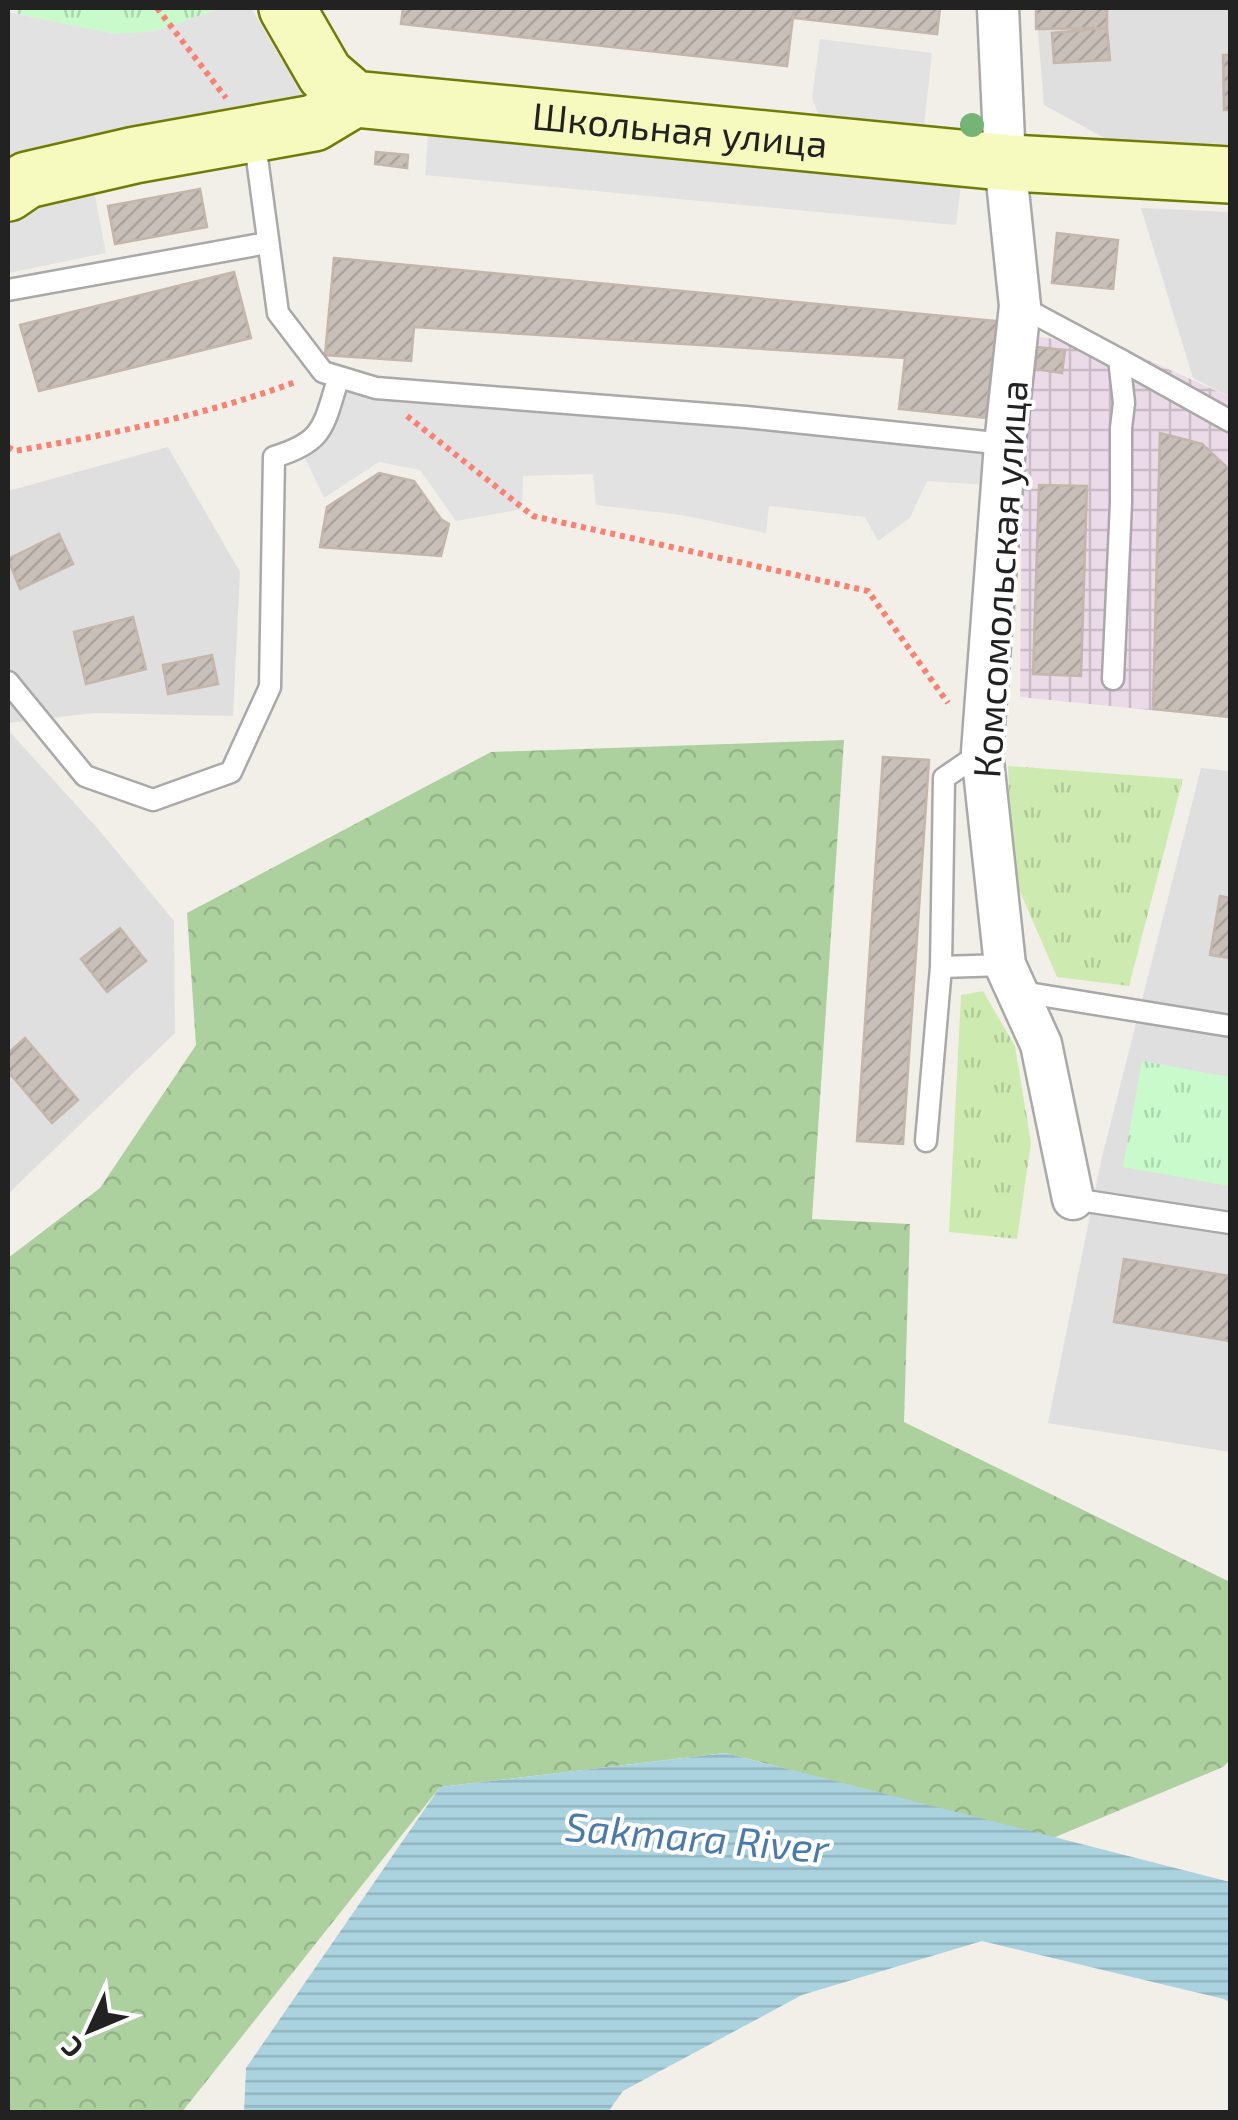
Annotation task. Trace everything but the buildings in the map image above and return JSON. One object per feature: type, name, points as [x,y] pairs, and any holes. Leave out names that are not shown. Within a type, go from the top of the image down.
[{"type":"street","points":[[8,193],[27,180],[117,159],[314,123],[354,98],[325,74],[287,8]]},
{"type":"street","name":"Комсомольская улица","points":[[998,8],[1005,162],[1020,306],[1005,444],[982,752],[1011,978],[1041,1044],[1074,1199]]},
{"type":"street","name":"Школьная улица","points":[[354,98],[1005,162],[1230,174]]},
{"type":"lane","points":[[254,134],[278,314],[331,374],[376,388],[746,416],[1005,444]]},
{"type":"lane","points":[[8,290],[267,242]]},
{"type":"lane","points":[[1020,306],[1230,421]]},
{"type":"lane","points":[[1113,679],[1124,403],[1119,359]]},
{"type":"lane","points":[[8,687],[85,776],[153,800],[231,772],[270,687],[274,457],[303,448],[322,431],[331,374]]},
{"type":"lane","points":[[926,1141],[941,966],[944,778],[982,752]]},
{"type":"lane","points":[[941,966],[1230,1026]]},
{"type":"lane","points":[[1074,1199],[1230,1223]]},
{"type":"path","points":[[156,8],[254,134]]},
{"type":"path","points":[[8,448],[15,451],[95,436],[242,402],[331,374]]},
{"type":"path","points":[[376,388],[424,432],[533,516],[868,590],[982,752]]},
{"type":"shaded area","points":[[222,8],[251,8],[281,59],[325,111],[8,175],[8,12],[115,34],[156,31]]},
{"type":"shaded area","points":[[1036,8],[1230,8],[1230,144],[1112,142],[1044,105]]},
{"type":"shaded area","points":[[820,39],[932,53],[923,135],[821,123],[812,97]]},
{"type":"shaded area","points":[[428,136],[963,170],[956,225],[425,175]]},
{"type":"shaded area","points":[[94,191],[106,253],[8,273],[8,224],[25,205]]},
{"type":"shaded area","points":[[1141,208],[1230,212],[1230,397],[1193,378]]},
{"type":"shaded area","points":[[1030,336],[1117,346],[1230,397],[1230,718],[1020,697],[1023,367]]},
{"type":"shaded area","points":[[344,384],[987,447],[989,485],[927,481],[910,518],[878,541],[865,517],[769,506],[766,533],[682,515],[596,505],[593,474],[523,476],[522,509],[456,521],[420,470],[379,462],[324,498],[305,458],[328,434]]},
{"type":"shaded area","points":[[168,447],[240,572],[233,716],[94,713],[8,723],[8,491]]},
{"type":"shaded area","points":[[8,730],[99,830],[174,921],[175,1033],[8,1194]]},
{"type":"shaded area","points":[[1201,768],[1230,771],[1230,1452],[1048,1423],[1101,1161]]},
{"type":"green space","points":[[16,8],[222,8],[156,31],[115,34],[18,14]]},
{"type":"green space","points":[[844,740],[812,1219],[910,1224],[904,1422],[1230,1582],[1230,1760],[1223,1767],[1053,1838],[725,1753],[440,1787],[182,2112],[8,2112],[8,1258],[100,1188],[196,1045],[187,913],[491,752]]},
{"type":"green space","points":[[1008,766],[1183,779],[1129,986],[1057,977],[1012,873]]},
{"type":"green space","points":[[983,991],[1015,1046],[1031,1143],[1017,1239],[949,1232],[961,995]]},
{"type":"green space","points":[[1142,1061],[1230,1077],[1230,1186],[1123,1167]]},
{"type":"water","name":"Sakmara River","points":[[725,1753],[1230,1882],[1230,2003],[982,1941],[802,1995],[623,2091],[608,2112],[244,2112],[246,2068],[440,1787]]}]
